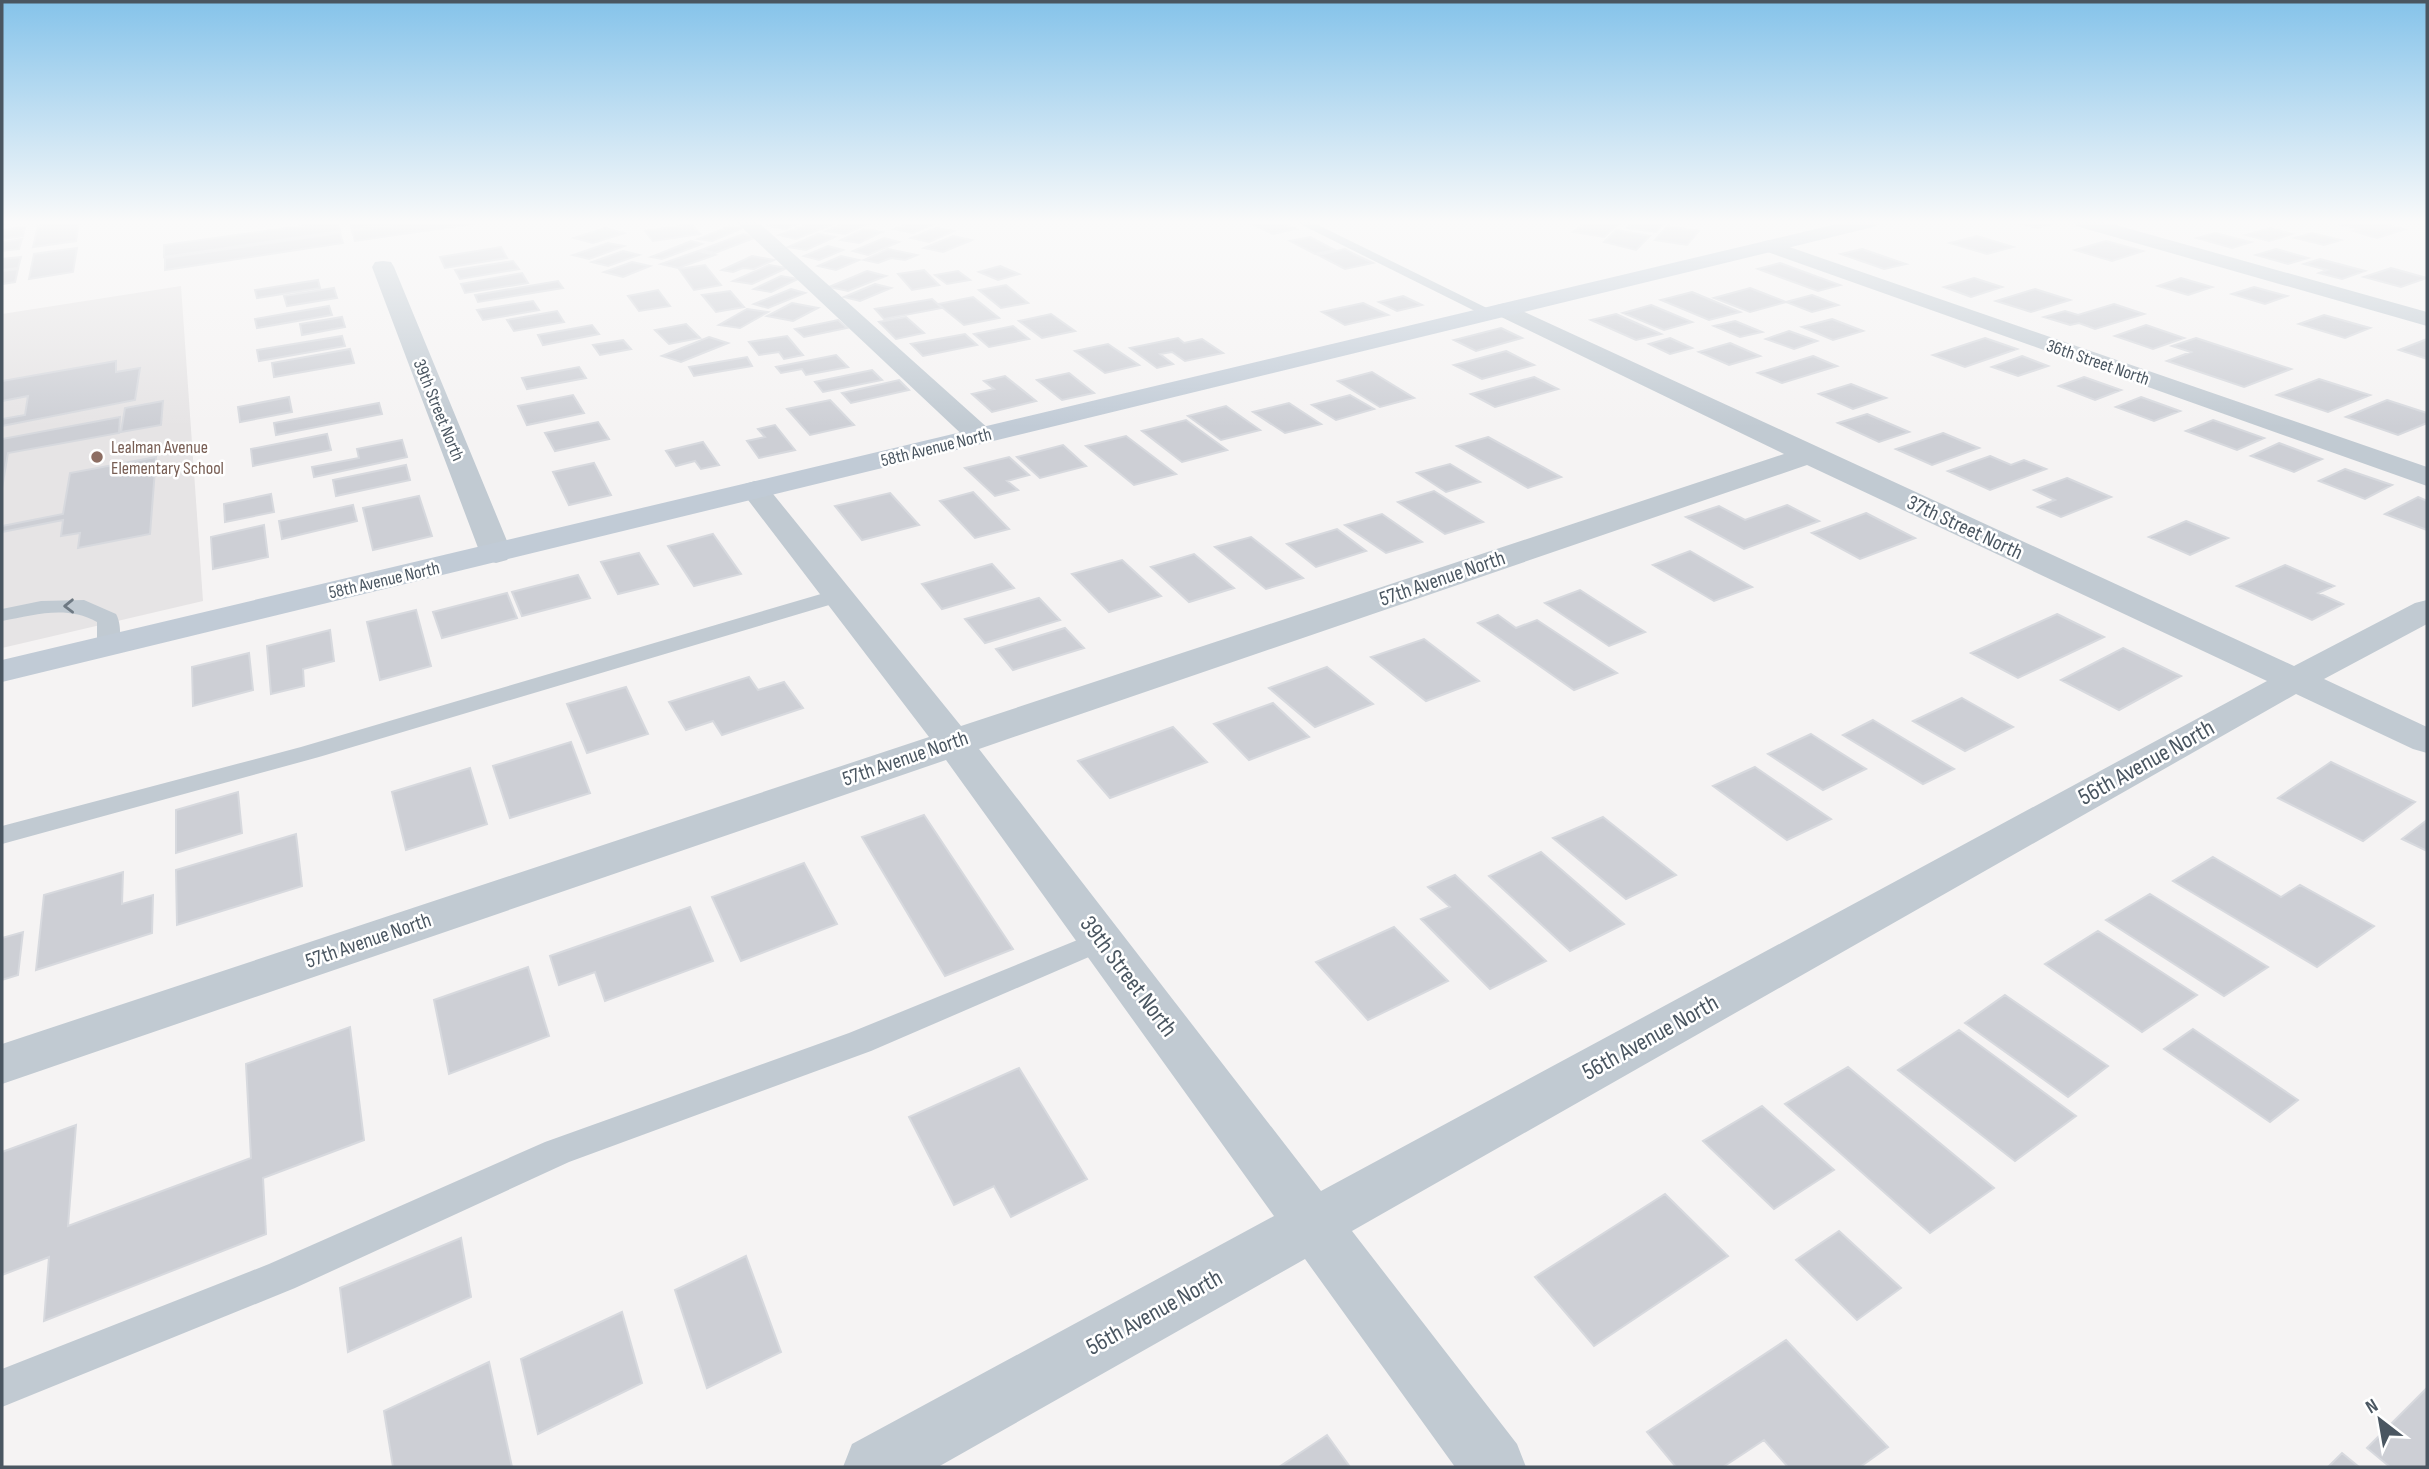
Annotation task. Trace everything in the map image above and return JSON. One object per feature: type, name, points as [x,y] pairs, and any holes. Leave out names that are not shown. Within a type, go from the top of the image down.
[{"type":"street","name":"39th Street North","points":[[392,291],[496,553]]},
{"type":"street","points":[[821,291],[979,436]]},
{"type":"street","name":"58th Avenue North","points":[[2,671],[1586,291]]},
{"type":"street","name":"36th Street North","points":[[1896,291],[2427,477]]},
{"type":"street","points":[[2326,291],[2427,319]]},
{"type":"street","name":"37th Street North","points":[[1498,312],[2427,741]]},
{"type":"street","name":"57th Avenue North","points":[[2,1064],[1809,455]]},
{"type":"street","name":"39th Street North","points":[[755,490],[953,742],[1494,1467]]},
{"type":"street","name":"56th Avenue North","points":[[875,1467],[2295,680],[2427,610]]},
{"type":"lane","points":[[1451,291],[1498,312]]},
{"type":"lane","points":[[2,835],[310,752],[838,595]]},
{"type":"lane","points":[[2,615],[41,607],[83,606],[108,619],[108,645]]},
{"type":"lane","points":[[2,1388],[282,1276],[557,1152],[860,1042],[1101,940]]},
{"type":"shaded area","name":"Lealman Avenue Elementary School","points":[[152,291],[181,291],[203,601],[2,648],[2,314]]},
{"type":"building","points":[[255,291],[304,291],[257,298]]},
{"type":"building","points":[[335,291],[337,298],[287,306],[284,296]]},
{"type":"building","points":[[501,291],[547,291],[478,302],[475,295]]},
{"type":"building","points":[[658,291],[670,306],[639,311],[628,296]]},
{"type":"building","points":[[730,291],[744,307],[716,312],[702,295]]},
{"type":"building","points":[[787,291],[805,293],[768,308],[754,304]]},
{"type":"building","points":[[859,291],[885,291],[860,301],[844,297]]},
{"type":"building","points":[[980,291],[1013,291],[1028,303],[1001,308]]},
{"type":"building","points":[[1741,291],[1757,291],[1786,302],[1750,312],[1714,298]]},
{"type":"building","points":[[1954,291],[1991,291],[1971,297]]},
{"type":"building","points":[[2030,291],[2040,291],[2070,300],[2031,312],[1996,301]]},
{"type":"building","points":[[2173,291],[2201,291],[2188,295]]},
{"type":"building","points":[[2243,291],[2267,291],[2287,296],[2265,304],[2232,294]]},
{"type":"building","points":[[1692,292],[1740,312],[1709,320],[1661,300]]},
{"type":"building","points":[[1812,295],[1838,305],[1812,312],[1786,302]]},
{"type":"building","points":[[1403,296],[1422,305],[1397,311],[1379,302]]},
{"type":"building","points":[[973,297],[999,318],[964,325],[938,304]]},
{"type":"building","points":[[932,299],[942,308],[884,319],[875,309]]},
{"type":"building","points":[[533,301],[539,310],[483,320],[477,310]]},
{"type":"building","points":[[792,303],[818,308],[793,321],[767,316]]},
{"type":"building","points":[[1363,303],[1388,315],[1345,325],[1322,312]]},
{"type":"building","points":[[2114,304],[2144,314],[2095,329],[2079,323],[2070,325],[2044,317],[2065,311],[2078,315]]},
{"type":"building","points":[[1651,305],[1692,322],[1664,330],[1623,313]]},
{"type":"building","points":[[329,306],[332,315],[257,328],[255,319]]},
{"type":"building","points":[[747,309],[768,312],[740,328],[719,325]]},
{"type":"building","points":[[557,311],[564,322],[514,331],[507,320]]},
{"type":"building","points":[[1051,314],[1075,331],[1042,338],[1019,321]]},
{"type":"building","points":[[1616,314],[1661,334],[1636,340],[1591,320]]},
{"type":"building","points":[[2324,315],[2370,328],[2345,338],[2299,324]]},
{"type":"building","points":[[342,317],[345,327],[302,335],[300,324]]},
{"type":"building","points":[[906,317],[924,333],[896,339],[879,322]]},
{"type":"building","points":[[1832,319],[1863,331],[1833,340],[1802,327]]},
{"type":"building","points":[[838,320],[847,328],[804,337],[795,329]]},
{"type":"building","points":[[1735,321],[1762,332],[1740,337],[1714,326]]},
{"type":"building","points":[[686,324],[700,338],[669,344],[655,330]]},
{"type":"building","points":[[592,325],[599,334],[543,345],[538,335]]},
{"type":"building","points":[[2146,325],[2184,338],[2153,349],[2115,336]]},
{"type":"building","points":[[1013,326],[1029,339],[989,347],[974,334]]},
{"type":"building","points":[[1501,328],[1522,338],[1476,351],[1454,340]]},
{"type":"building","points":[[1789,331],[1817,341],[1794,349],[1766,339]]},
{"type":"building","points":[[965,334],[977,345],[923,356],[911,344]]},
{"type":"building","points":[[342,336],[345,346],[259,361],[257,350]]},
{"type":"building","points":[[787,336],[803,355],[784,359],[779,352],[759,355],[749,342]]},
{"type":"building","points":[[709,337],[728,343],[681,362],[662,356]]},
{"type":"building","points":[[1178,338],[1184,343],[1202,339],[1223,353],[1185,361],[1172,352],[1160,354],[1173,364],[1157,368],[1130,348]]},
{"type":"building","points":[[1670,338],[1692,348],[1670,354],[1649,344]]},
{"type":"building","points":[[1985,338],[2017,349],[1965,367],[1933,355]]},
{"type":"building","points":[[2196,338],[2291,369],[2244,387],[2167,361],[2191,352],[2172,346]]},
{"type":"building","points":[[2427,339],[2427,359],[2399,350]]},
{"type":"building","points":[[623,340],[631,349],[600,355],[593,345]]},
{"type":"building","points":[[1730,343],[1760,356],[1729,365],[1699,352]]},
{"type":"building","points":[[1108,344],[1139,365],[1105,373],[1075,351]]},
{"type":"building","points":[[350,349],[354,363],[274,377],[272,363]]},
{"type":"building","points":[[1506,351],[1534,365],[1482,379],[1454,365]]},
{"type":"building","points":[[836,355],[848,367],[806,375],[802,369],[781,373],[776,367]]},
{"type":"building","points":[[1813,356],[1837,366],[1782,383],[1758,373]]},
{"type":"building","points":[[2022,356],[2048,366],[2018,376],[1992,367]]},
{"type":"building","points":[[747,357],[752,366],[694,376],[689,367]]},
{"type":"building","points":[[116,361],[116,372],[140,368],[135,400],[2,426],[2,419],[25,415],[28,396],[2,401],[2,381]]},
{"type":"building","points":[[579,367],[586,378],[527,389],[522,378]]},
{"type":"building","points":[[872,370],[882,380],[823,392],[815,382]]},
{"type":"building","points":[[1372,372],[1414,398],[1380,407],[1338,381]]},
{"type":"building","points":[[1069,373],[1094,393],[1062,400],[1037,380]]},
{"type":"building","points":[[1005,376],[1036,401],[992,412],[972,394],[994,389],[984,381]]},
{"type":"building","points":[[1534,377],[1558,389],[1495,407],[1471,394]]},
{"type":"building","points":[[2084,377],[2121,390],[2095,400],[2059,386]]},
{"type":"building","points":[[2319,379],[2370,395],[2328,412],[2277,395]]},
{"type":"building","points":[[899,380],[909,390],[851,403],[842,393]]},
{"type":"building","points":[[1851,384],[1886,398],[1853,409],[1819,394]]},
{"type":"building","points":[[573,395],[584,413],[527,425],[518,406]]},
{"type":"building","points":[[1350,395],[1374,409],[1336,420],[1312,405]]},
{"type":"building","points":[[289,397],[292,412],[240,422],[238,407]]},
{"type":"building","points":[[2141,397],[2180,411],[2154,421],[2116,407]]},
{"type":"building","points":[[830,400],[854,425],[810,435],[787,409]]},
{"type":"building","points":[[2387,400],[2427,413],[2427,423],[2398,435],[2346,417]]},
{"type":"building","points":[[163,401],[161,425],[121,432],[125,408]]},
{"type":"building","points":[[379,403],[382,414],[276,435],[274,423]]},
{"type":"building","points":[[1289,403],[1321,424],[1285,433],[1253,412]]},
{"type":"building","points":[[1226,406],[1260,430],[1221,440],[1188,416]]},
{"type":"building","points":[[1867,414],[1909,432],[1879,442],[1838,423]]},
{"type":"building","points":[[120,417],[119,433],[8,453],[2,488],[2,439]]},
{"type":"building","points":[[1186,420],[1227,450],[1182,462],[1142,431]]},
{"type":"building","points":[[2213,420],[2264,438],[2237,450],[2186,431]]},
{"type":"building","points":[[598,422],[609,439],[555,451],[545,433]]},
{"type":"building","points":[[775,425],[795,450],[759,458],[747,441],[765,437],[758,429]]},
{"type":"building","points":[[1943,433],[1979,448],[1932,465],[1896,449]]},
{"type":"building","points":[[327,434],[331,450],[253,466],[251,449]]},
{"type":"building","points":[[1126,436],[1176,474],[1134,485],[1086,446]]},
{"type":"building","points":[[1488,437],[1561,477],[1528,488],[1457,446]]},
{"type":"building","points":[[402,440],[407,457],[314,477],[312,467],[359,458],[357,449]]},
{"type":"building","points":[[703,442],[719,465],[701,469],[695,461],[676,466],[666,451]]},
{"type":"building","points":[[2279,443],[2322,459],[2294,472],[2251,456]]},
{"type":"building","points":[[1063,445],[1086,466],[1040,478],[1017,457]]},
{"type":"building","points":[[1990,456],[2011,465],[2024,460],[2046,469],[1990,490],[1948,471]]},
{"type":"building","points":[[156,457],[150,534],[78,548],[80,533],[61,536],[63,520],[2,532],[2,526],[63,514],[70,473]]},
{"type":"building","points":[[1009,457],[1029,475],[1007,481],[1018,490],[995,496],[965,468]]},
{"type":"building","points":[[594,463],[611,495],[569,505],[553,472]]},
{"type":"building","points":[[1450,464],[1480,482],[1446,492],[1417,473]]},
{"type":"building","points":[[406,465],[410,480],[336,496],[333,480]]},
{"type":"building","points":[[2345,469],[2392,485],[2365,499],[2319,481]]},
{"type":"building","points":[[2067,478],[2111,497],[2061,517],[2038,507],[2055,500],[2034,490]]},
{"type":"building","points":[[1434,491],[1483,522],[1445,534],[1398,502]]},
{"type":"building","points":[[973,492],[1009,529],[975,538],[940,501]]},
{"type":"building","points":[[890,493],[919,525],[862,540],[835,506]]},
{"type":"building","points":[[271,494],[274,512],[225,522],[224,504]]},
{"type":"building","points":[[419,496],[432,536],[373,550],[363,508]]},
{"type":"building","points":[[2418,497],[2427,501],[2427,530],[2385,514]]},
{"type":"building","points":[[353,505],[357,521],[282,539],[279,521]]},
{"type":"building","points":[[1787,505],[1819,521],[1744,549],[1686,517],[1719,506],[1745,520]]},
{"type":"building","points":[[1866,513],[1915,538],[1860,559],[1812,533]]},
{"type":"building","points":[[1382,514],[1422,542],[1386,553],[1345,525]]},
{"type":"building","points":[[2186,521],[2228,538],[2190,555],[2149,537]]},
{"type":"building","points":[[264,525],[268,557],[213,569],[211,537]]},
{"type":"building","points":[[1337,529],[1366,551],[1316,567],[1287,544]]},
{"type":"building","points":[[713,534],[741,574],[694,586],[668,546]]},
{"type":"building","points":[[1251,537],[1303,578],[1266,589],[1215,547]]},
{"type":"building","points":[[1690,551],[1752,587],[1714,601],[1653,565]]},
{"type":"building","points":[[639,553],[658,584],[618,594],[601,562]]},
{"type":"building","points":[[1194,554],[1234,588],[1189,602],[1151,567]]},
{"type":"building","points":[[1122,560],[1161,596],[1109,612],[1072,574]]},
{"type":"building","points":[[992,564],[1014,588],[942,609],[922,584]]},
{"type":"building","points":[[2285,565],[2334,586],[2318,593],[2343,604],[2312,620],[2237,586]]},
{"type":"building","points":[[578,575],[590,598],[522,616],[512,592]]},
{"type":"building","points":[[1580,590],[1645,632],[1609,646],[1545,603]]},
{"type":"building","points":[[507,593],[517,618],[442,638],[433,612]]},
{"type":"building","points":[[1039,598],[1060,620],[985,643],[965,619]]},
{"type":"building","points":[[416,610],[431,666],[380,680],[367,622]]},
{"type":"building","points":[[2057,614],[2104,637],[2018,678],[1971,653]]},
{"type":"building","points":[[1498,615],[1516,628],[1537,620],[1617,673],[1574,690],[1478,623]]},
{"type":"building","points":[[1065,628],[1084,648],[1013,670],[996,649]]},
{"type":"building","points":[[330,630],[334,661],[303,669],[304,686],[271,694],[267,646]]},
{"type":"building","points":[[1424,639],[1479,681],[1426,701],[1371,657]]},
{"type":"building","points":[[2123,648],[2181,676],[2119,710],[2061,680]]},
{"type":"building","points":[[249,653],[253,690],[193,706],[192,667]]},
{"type":"building","points":[[1327,667],[1373,704],[1315,727],[1269,688]]},
{"type":"building","points":[[749,677],[758,690],[784,682],[803,708],[722,735],[713,721],[686,730],[669,702]]},
{"type":"building","points":[[626,687],[648,734],[587,753],[567,704]]},
{"type":"building","points":[[1962,698],[2013,727],[1965,751],[1913,721]]},
{"type":"building","points":[[1273,703],[1309,737],[1249,760],[1214,724]]},
{"type":"building","points":[[1873,720],[1954,769],[1923,784],[1843,735]]},
{"type":"building","points":[[1173,727],[1207,762],[1110,798],[1078,761]]},
{"type":"building","points":[[1811,734],[1866,769],[1823,790],[1768,754]]},
{"type":"building","points":[[571,742],[590,793],[510,818],[493,766]]},
{"type":"building","points":[[2331,762],[2415,802],[2363,841],[2278,798]]},
{"type":"building","points":[[1755,767],[1831,819],[1787,840],[1713,786]]},
{"type":"building","points":[[470,768],[487,824],[406,850],[392,792]]},
{"type":"building","points":[[238,792],[242,833],[176,853],[176,810]]},
{"type":"building","points":[[924,815],[1013,949],[945,976],[862,837]]},
{"type":"building","points":[[1603,817],[1676,875],[1626,899],[1553,838]]},
{"type":"building","points":[[2427,820],[2427,851],[2402,839]]},
{"type":"building","points":[[296,834],[302,886],[177,925],[176,870]]},
{"type":"building","points":[[1541,852],[1624,924],[1570,951],[1489,876]]},
{"type":"building","points":[[2213,857],[2281,897],[2300,885],[2374,926],[2317,967],[2173,881]]},
{"type":"building","points":[[804,863],[837,924],[741,961],[712,897]]},
{"type":"building","points":[[123,872],[122,904],[153,895],[152,933],[36,970],[44,895]]},
{"type":"building","points":[[1455,875],[1546,961],[1490,989],[1421,919],[1450,907],[1428,887]]},
{"type":"building","points":[[2150,894],[2268,967],[2224,996],[2106,920]]},
{"type":"building","points":[[690,907],[713,961],[605,1001],[595,972],[559,985],[550,956]]},
{"type":"building","points":[[1394,927],[1448,981],[1368,1020],[1316,962]]},
{"type":"building","points":[[2098,931],[2197,995],[2142,1032],[2045,964]]},
{"type":"building","points":[[23,932],[18,975],[2,980],[2,938]]},
{"type":"building","points":[[528,967],[549,1036],[449,1074],[434,1000]]},
{"type":"building","points":[[2005,995],[2108,1066],[2068,1097],[1965,1023]]},
{"type":"building","points":[[350,1027],[364,1140],[263,1178],[266,1234],[44,1321],[49,1257],[2,1275],[2,1152],[76,1125],[68,1226],[251,1158],[246,1064]]},
{"type":"building","points":[[2193,1029],[2298,1100],[2270,1122],[2164,1049]]},
{"type":"building","points":[[1959,1030],[2076,1116],[2015,1161],[1898,1070]]},
{"type":"building","points":[[1848,1067],[1994,1188],[1930,1233],[1785,1104]]},
{"type":"building","points":[[1019,1068],[1087,1179],[1011,1217],[994,1186],[954,1205],[909,1117]]},
{"type":"building","points":[[1762,1106],[1834,1170],[1774,1209],[1703,1141]]},
{"type":"building","points":[[1665,1194],[1728,1256],[1594,1346],[1535,1277]]},
{"type":"building","points":[[1839,1231],[1901,1288],[1857,1320],[1796,1260]]},
{"type":"building","points":[[461,1238],[471,1297],[348,1352],[340,1288]]},
{"type":"building","points":[[746,1256],[781,1352],[707,1388],[675,1290]]},
{"type":"building","points":[[622,1312],[642,1383],[538,1434],[521,1359]]},
{"type":"building","points":[[1786,1340],[1888,1447],[1860,1467],[1788,1467],[1764,1440],[1723,1467],[1676,1467],[1647,1432]]},
{"type":"building","points":[[489,1362],[512,1467],[393,1467],[384,1411]]},
{"type":"building","points":[[2427,1388],[2427,1467],[2390,1467],[2367,1448]]},
{"type":"building","points":[[1327,1435],[1350,1467],[1279,1467]]},
{"type":"building","points":[[2342,1453],[2359,1467],[2328,1467]]},
{"type":"place","name":"Lealman Avenue Elementary School","points":[[97,457]]}]
